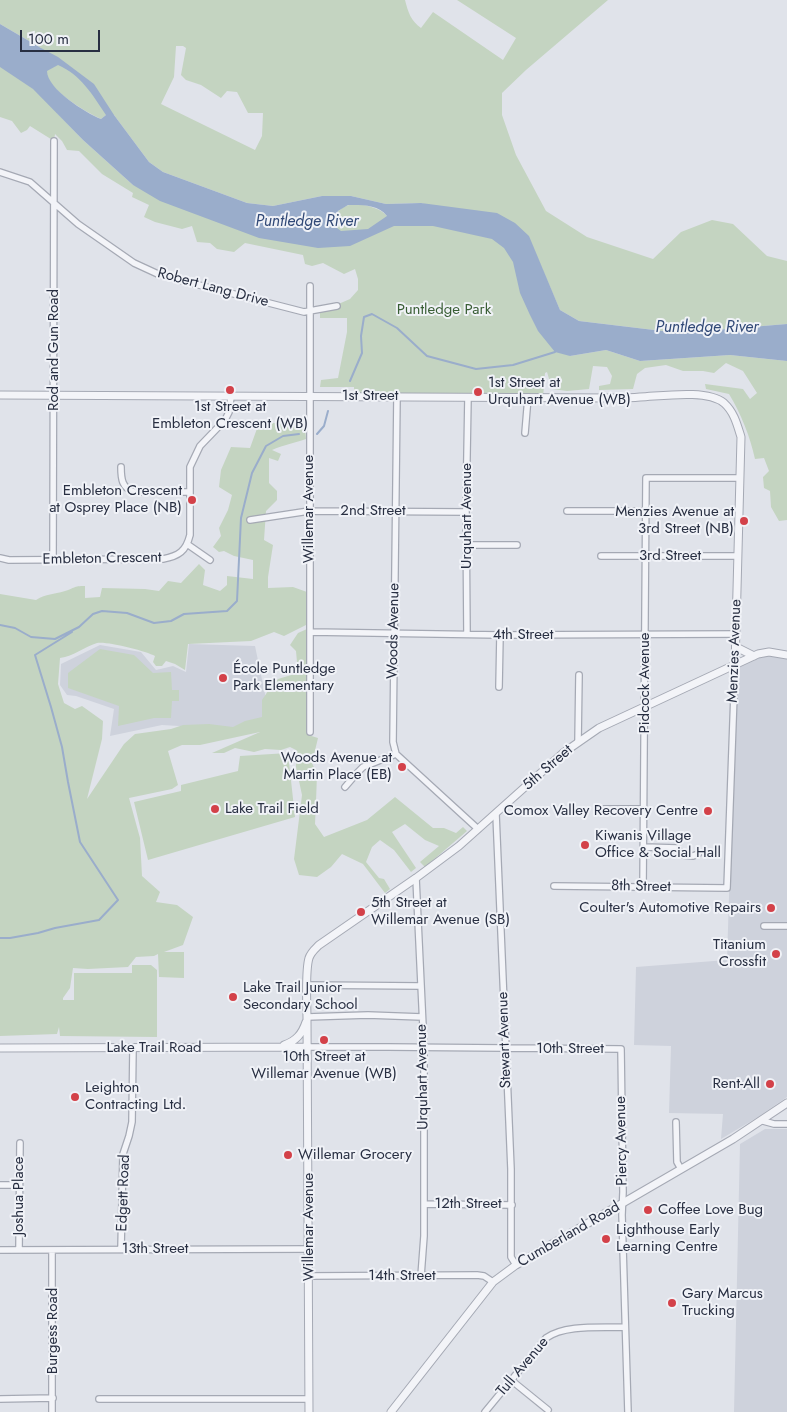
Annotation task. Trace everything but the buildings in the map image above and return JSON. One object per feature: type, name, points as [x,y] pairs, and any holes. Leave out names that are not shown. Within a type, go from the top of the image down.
[{"type":"street","name":"Rod and Gun Road","points":[[53,560],[54,141]]},
{"type":"street","name":"Robert Lang Drive","points":[[0,172],[30,182],[78,224],[134,263],[160,275],[304,312],[337,306]]},
{"type":"street","name":"Willemar Avenue","points":[[310,286],[310,732]]},
{"type":"street","name":"1st Street","points":[[0,395],[637,397],[692,394],[720,400],[733,415]]},
{"type":"street","name":"Woods Avenue","points":[[396,754],[393,742],[397,396]]},
{"type":"street","points":[[210,560],[187,544],[190,535],[190,467],[200,446],[225,420],[229,412],[231,397]]},
{"type":"street","name":"Urquhart Avenue","points":[[467,634],[466,512],[468,397]]},
{"type":"street","points":[[525,433],[528,397]]},
{"type":"street","name":"Menzies Avenue","points":[[727,888],[741,437],[733,415]]},
{"type":"street","points":[[121,467],[122,484],[134,492],[190,492]]},
{"type":"street","name":"Pidcock Avenue","points":[[643,887],[646,478],[740,478]]},
{"type":"street","name":"2nd Street","points":[[250,520],[309,511],[466,512]]},
{"type":"street","points":[[567,511],[646,511]]},
{"type":"street","name":"Embleton Crescent","points":[[0,558],[9,560],[163,559],[173,557],[182,551],[187,544]]},
{"type":"street","points":[[467,545],[517,545]]},
{"type":"street","name":"3rd Street","points":[[601,556],[738,556]]},
{"type":"street","name":"4th Street","points":[[310,632],[500,635],[736,634]]},
{"type":"street","points":[[499,687],[500,635]]},
{"type":"street","points":[[736,646],[754,656]]},
{"type":"street","name":"5th Street","points":[[312,952],[319,945],[416,878],[496,814],[563,753],[599,728],[754,656],[769,652],[787,655]]},
{"type":"street","points":[[578,742],[579,675]]},
{"type":"street","points":[[345,787],[363,767],[396,754],[478,829]]},
{"type":"street","points":[[604,808],[644,809]]},
{"type":"street","name":"Stewart Avenue","points":[[496,814],[512,1204],[511,1257],[516,1265]]},
{"type":"street","points":[[644,847],[677,848],[684,855],[693,856],[698,854]]},
{"type":"street","name":"Urquhart Avenue","points":[[416,878],[424,1048],[424,1236],[421,1276]]},
{"type":"street","name":"8th Street","points":[[554,886],[727,888]]},
{"type":"street","points":[[764,926],[787,926]]},
{"type":"street","name":"Willemar Avenue","points":[[309,1412],[307,985],[308,960],[312,952]]},
{"type":"street","points":[[307,985],[420,986]]},
{"type":"street","points":[[277,1047],[295,1040],[302,1032],[307,1018],[368,1015],[422,1017]]},
{"type":"street","name":"10th Street","points":[[308,1047],[621,1049]]},
{"type":"street","name":"Lake Trail Road","points":[[0,1048],[308,1047]]},
{"type":"street","name":"Edgett Road","points":[[122,1249],[123,1154],[132,1122],[133,1048]]},
{"type":"street","name":"Piercy Avenue","points":[[621,1049],[622,1215],[628,1412]]},
{"type":"street","name":"Cumberland Road","points":[[391,1412],[494,1282],[516,1265],[734,1140],[787,1103]]},
{"type":"street","points":[[763,1121],[774,1124],[787,1124]]},
{"type":"street","points":[[676,1122],[677,1162],[682,1169]]},
{"type":"street","name":"Joshua Place","points":[[19,1249],[20,1142]]},
{"type":"street","points":[[0,1185],[19,1185]]},
{"type":"street","name":"12th Street","points":[[424,1204],[512,1204]]},
{"type":"street","name":"13th Street","points":[[0,1250],[309,1249]]},
{"type":"street","name":"Burgess Road","points":[[52,1250],[52,1412]]},
{"type":"street","name":"14th Street","points":[[309,1276],[477,1275],[484,1276],[494,1282]]},
{"type":"street","name":"Tull Avenue","points":[[486,1412],[546,1338],[553,1333],[564,1330],[626,1327]]},
{"type":"street","points":[[511,1380],[548,1410]]},
{"type":"street","points":[[0,1399],[52,1398]]},
{"type":"street","points":[[99,1399],[309,1399]]},
{"type":"shaded area","points":[[189,644],[255,646],[265,694],[264,731],[162,725],[110,736],[114,709],[76,696],[67,695],[60,685],[61,664],[100,645],[141,652],[156,670],[173,666],[186,672]]},
{"type":"shaded area","points":[[774,655],[787,658],[787,1097],[721,1139],[723,1114],[669,1113],[671,1046],[634,1045],[636,967],[727,960],[736,673],[738,668],[755,659]]},
{"type":"shaded area","points":[[765,1129],[787,1129],[787,1412],[734,1412],[740,1144]]},
{"type":"green space","points":[[0,0],[405,0],[410,16],[421,28],[433,12],[503,60],[516,38],[457,0],[608,0],[502,93],[502,115],[516,155],[546,211],[587,237],[653,259],[681,232],[712,220],[733,224],[767,256],[787,261],[787,324],[679,333],[579,321],[560,310],[528,236],[421,203],[386,204],[351,196],[322,196],[273,206],[247,203],[163,172],[149,162],[114,115],[106,115],[101,119],[58,91],[48,79],[41,48],[0,24]],"holes":[[[176,46],[186,48],[181,75],[186,80],[201,85],[221,98],[227,91],[237,92],[248,113],[263,113],[262,136],[255,150],[161,104],[174,77]]]},
{"type":"green space","name":"Puntledge Park","points":[[0,61],[57,108],[57,113],[83,140],[133,185],[333,225],[332,220],[341,209],[356,204],[374,208],[387,216],[428,221],[504,240],[570,356],[606,350],[640,361],[730,355],[787,361],[787,520],[779,521],[771,507],[770,491],[764,488],[763,477],[769,471],[764,458],[755,459],[745,425],[729,394],[706,389],[705,384],[743,389],[750,399],[757,393],[743,371],[726,363],[714,373],[683,371],[666,365],[645,368],[637,374],[633,389],[599,390],[599,386],[610,384],[612,376],[607,367],[593,366],[589,389],[567,391],[552,389],[547,372],[545,373],[543,398],[354,396],[354,387],[320,387],[321,380],[338,378],[347,332],[347,318],[320,318],[320,312],[350,299],[358,290],[358,279],[355,269],[344,274],[323,263],[312,266],[305,264],[303,255],[245,243],[234,252],[217,249],[210,243],[197,242],[192,226],[182,229],[144,217],[149,205],[132,197],[133,193],[102,174],[79,151],[67,150],[55,134],[54,141],[30,126],[21,133],[12,121],[0,117]]},
{"type":"green space","points":[[259,423],[286,423],[305,427],[306,439],[272,450],[281,454],[278,461],[269,458],[269,483],[277,491],[277,500],[266,511],[264,540],[273,545],[268,588],[293,587],[307,592],[306,625],[284,636],[274,632],[251,641],[188,644],[185,670],[166,661],[162,666],[156,666],[153,662],[155,656],[109,643],[97,643],[60,658],[58,684],[64,703],[75,709],[82,706],[103,721],[102,739],[87,799],[124,744],[135,734],[171,729],[183,725],[209,724],[233,727],[245,721],[262,717],[262,700],[268,691],[278,679],[298,673],[296,651],[290,645],[298,633],[307,629],[308,735],[318,738],[312,763],[317,774],[315,824],[324,837],[367,820],[395,797],[433,828],[444,828],[456,833],[463,827],[467,831],[425,867],[420,862],[439,846],[425,840],[405,824],[392,832],[416,868],[411,872],[394,850],[380,840],[372,847],[366,862],[379,878],[384,879],[390,889],[385,893],[363,864],[342,854],[331,867],[317,877],[299,875],[294,859],[302,795],[296,767],[296,750],[290,747],[281,750],[265,749],[254,752],[235,748],[224,753],[212,753],[260,732],[200,745],[182,745],[168,751],[178,785],[172,789],[129,798],[140,838],[142,876],[160,892],[156,902],[177,905],[193,917],[183,945],[164,952],[184,952],[184,978],[159,977],[158,954],[136,957],[128,967],[73,968],[70,988],[63,998],[63,1000],[74,1000],[74,973],[132,973],[132,965],[151,965],[157,970],[157,1037],[60,1036],[59,1027],[57,1034],[0,1036],[0,594],[36,600],[47,595],[81,586],[85,586],[85,598],[100,597],[102,588],[159,591],[168,581],[181,583],[199,564],[205,570],[203,585],[220,591],[227,585],[227,576],[253,579],[253,560],[234,556],[224,551],[219,552],[213,547],[221,536],[219,528],[228,510],[232,495],[219,487],[221,470],[231,447],[250,448]]},
{"type":"green space","points":[[100,649],[134,655],[153,673],[171,672],[172,690],[179,690],[179,701],[172,701],[171,718],[154,718],[118,726],[119,706],[68,688],[68,673]]},
{"type":"green space","name":"Lake Trail Field","points":[[288,753],[295,817],[148,860],[134,802],[181,791],[181,785],[238,771],[240,756]]},
{"type":"water","name":"Puntledge River","points":[[0,24],[58,57],[94,84],[114,115],[149,162],[163,172],[247,203],[273,206],[322,196],[351,196],[386,204],[421,203],[497,213],[515,223],[529,236],[560,310],[579,321],[679,333],[787,324],[787,361],[730,355],[640,361],[606,350],[570,356],[555,352],[538,331],[530,315],[520,293],[513,262],[504,248],[492,239],[433,226],[394,226],[350,246],[318,248],[259,238],[160,201],[133,185],[83,140],[33,89],[0,67]],"holes":[[[58,65],[80,80],[106,115],[101,119],[94,116],[60,93],[53,85],[47,71]],[[348,205],[374,207],[387,216],[368,229],[341,231],[333,225],[332,220],[338,211]]]},
{"type":"waterway","points":[[350,381],[362,353],[361,336],[364,317],[372,314],[397,328],[427,356],[476,369],[513,365],[555,352]]},
{"type":"waterway","points":[[317,434],[324,426],[328,411]]},
{"type":"waterway","points":[[0,625],[15,628],[31,637],[55,639],[79,627],[93,614],[102,611],[127,613],[154,623],[171,621],[184,614],[227,611],[237,601],[241,518],[252,473],[266,446],[283,436],[299,434]]},
{"type":"waterway","points":[[0,938],[38,933],[99,920],[118,900],[80,842],[62,747],[35,655],[72,632]]},
{"type":"place","name":"1st Street at Embleton Crescent (WB)","points":[[230,390]]},
{"type":"place","name":"1st Street at Urquhart Avenue (WB)","points":[[478,392]]},
{"type":"place","name":"Embleton Crescent at Osprey Place (NB)","points":[[192,500]]},
{"type":"place","name":"Menzies Avenue at 3rd Street (NB)","points":[[744,521]]},
{"type":"place","name":"École Puntledge Park Elementary","points":[[223,678]]},
{"type":"place","name":"Woods Avenue at Martin Place (EB)","points":[[402,767]]},
{"type":"place","name":"Lake Trail Field","points":[[215,809]]},
{"type":"place","name":"Comox Valley Recovery Centre","points":[[708,811]]},
{"type":"place","name":"Kiwanis Village Office & Social Hall","points":[[585,845]]},
{"type":"place","name":"Coulter's Automotive Repairs","points":[[771,908]]},
{"type":"place","name":"5th Street at Willemar Avenue (SB)","points":[[361,912]]},
{"type":"place","name":"Titanium Crossfit","points":[[776,954]]},
{"type":"place","name":"Lake Trail Junior Secondary School","points":[[233,997]]},
{"type":"place","name":"10th Street at Willemar Avenue (WB)","points":[[324,1040]]},
{"type":"place","name":"Rent-All","points":[[770,1084]]},
{"type":"place","name":"Leighton Contracting Ltd.","points":[[75,1097]]},
{"type":"place","name":"Willemar Grocery","points":[[288,1155]]},
{"type":"place","name":"Coffee Love Bug","points":[[648,1210]]},
{"type":"place","name":"Lighthouse Early Learning Centre","points":[[606,1239]]},
{"type":"place","name":"Gary Marcus Trucking","points":[[672,1303]]}]
